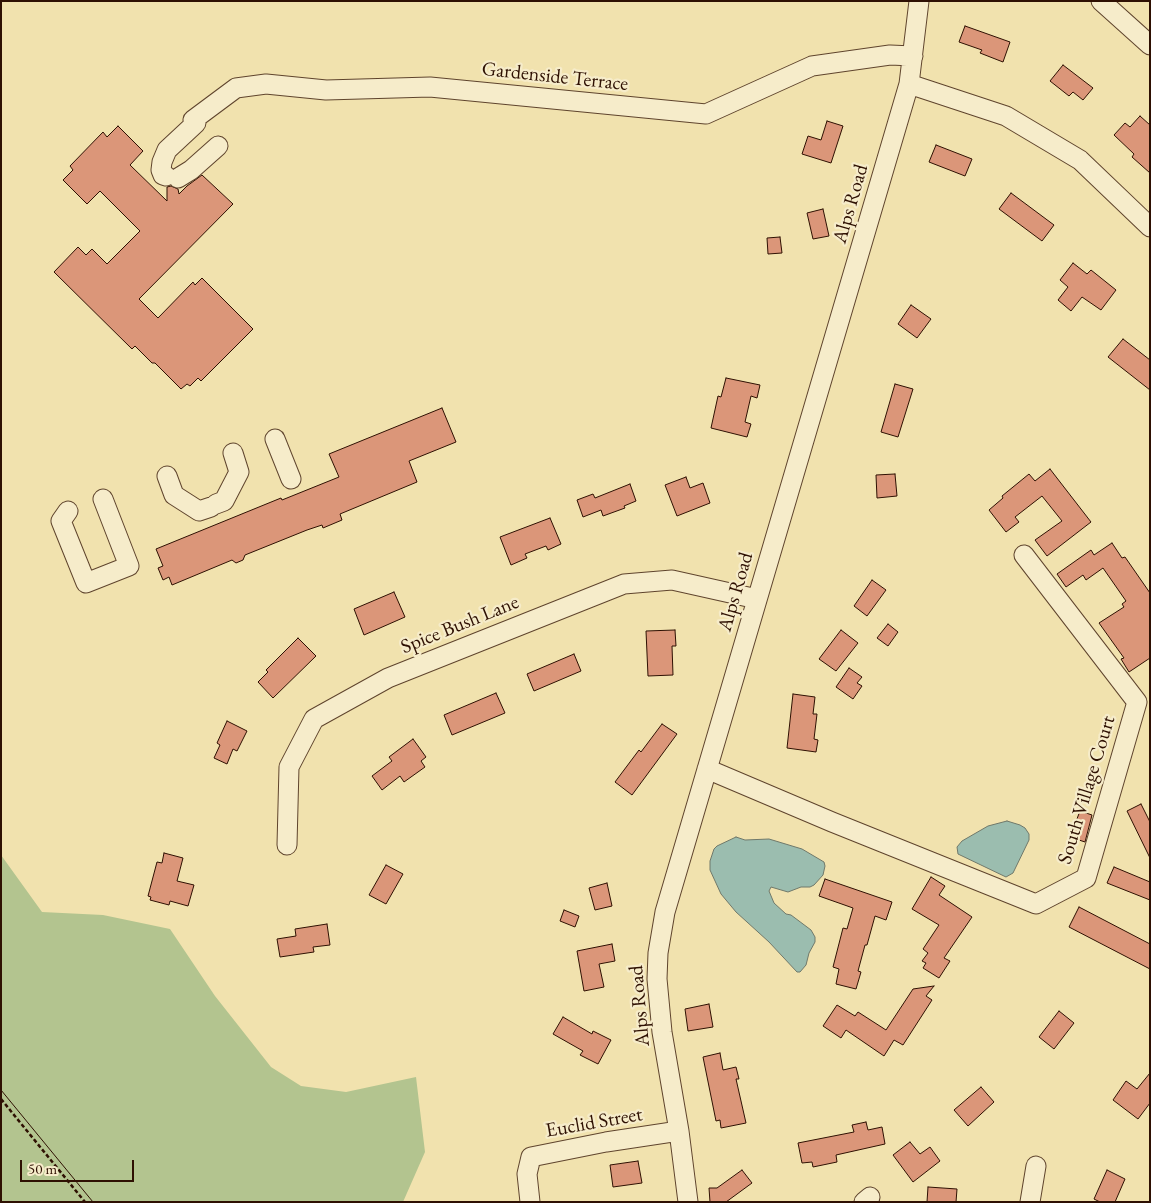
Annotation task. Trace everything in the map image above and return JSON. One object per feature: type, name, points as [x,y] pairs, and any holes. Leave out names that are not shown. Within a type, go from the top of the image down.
[{"type":"street","name":"Alps Road","points":[[688,1202],[657,979],[658,953],[665,912],[855,271],[908,84],[919,1]]},
{"type":"street","points":[[1101,1],[1150,45]]},
{"type":"street","name":"Gardenside Terrace","points":[[218,146],[191,170],[172,177],[163,174],[161,170],[167,150],[195,122],[236,88],[266,84],[326,90],[430,88],[706,114],[812,66],[890,55],[913,56]]},
{"type":"street","points":[[908,84],[1006,116],[1080,160],[1150,227]]},
{"type":"street","points":[[275,439],[291,479]]},
{"type":"street","points":[[167,476],[174,495],[199,511],[224,501],[239,472],[233,453]]},
{"type":"street","points":[[68,511],[61,521],[86,583],[129,566],[103,499]]},
{"type":"street","name":"South Village Court","points":[[707,769],[832,822],[1036,904],[1086,878],[1137,702],[1024,555]]},
{"type":"street","name":"Spice Bush Lane","points":[[287,844],[289,766],[314,719],[388,678],[624,584],[672,580],[757,599]]},
{"type":"street","name":"Euclid Street","points":[[530,1202],[526,1174],[532,1157],[606,1142],[679,1131]]},
{"type":"street","points":[[1030,1202],[1036,1166]]},
{"type":"path","points":[[1,1099],[85,1202]]},
{"type":"green space","points":[[1,855],[42,912],[103,915],[170,929],[215,996],[271,1067],[301,1086],[346,1092],[416,1077],[425,1152],[403,1202],[1,1202]]},
{"type":"shaded area","points":[[1007,821],[1020,825],[1029,834],[1029,840],[1013,873],[1006,877],[958,854],[957,847],[962,841],[988,826]]},
{"type":"shaded area","points":[[736,837],[745,840],[769,839],[802,849],[824,862],[823,875],[814,885],[788,892],[771,887],[769,891],[774,903],[786,914],[791,915],[811,930],[815,937],[815,942],[809,953],[806,965],[800,972],[797,972],[769,942],[736,912],[721,894],[710,870],[710,861],[717,846]]},
{"type":"building","points":[[965,26],[1010,42],[1003,62],[980,53],[982,50],[959,42]]},
{"type":"building","points":[[1063,65],[1093,88],[1083,100],[1073,92],[1069,96],[1050,81]]},
{"type":"building","points":[[1140,116],[1150,125],[1150,173],[1132,157],[1134,154],[1114,135],[1125,123],[1130,127]]},
{"type":"building","points":[[827,121],[843,126],[831,163],[802,154],[808,136],[821,140]]},
{"type":"building","points":[[118,126],[143,151],[130,165],[167,201],[167,187],[171,186],[178,189],[179,194],[202,175],[233,204],[139,299],[158,318],[193,282],[195,285],[202,278],[253,329],[201,381],[198,378],[190,386],[187,384],[181,389],[135,346],[132,349],[54,272],[78,247],[86,255],[92,249],[107,264],[140,231],[100,191],[87,204],[63,180],[73,170],[70,166],[103,132],[107,137]]},
{"type":"building","points":[[936,145],[972,159],[965,176],[929,162]]},
{"type":"building","points":[[1011,193],[1054,225],[1042,241],[999,209]]},
{"type":"building","points":[[823,209],[829,236],[813,239],[807,213]]},
{"type":"building","points":[[780,237],[782,253],[768,254],[767,238]]},
{"type":"building","points":[[1073,263],[1087,274],[1091,270],[1116,290],[1101,310],[1082,297],[1071,311],[1058,300],[1068,287],[1060,280]]},
{"type":"building","points":[[911,305],[931,319],[917,338],[898,324]]},
{"type":"building","points":[[1123,339],[1150,360],[1150,390],[1108,357]]},
{"type":"building","points":[[726,378],[760,385],[757,398],[751,396],[745,422],[751,424],[747,437],[711,428],[718,396],[721,397]]},
{"type":"building","points":[[895,384],[913,389],[898,437],[881,432]]},
{"type":"building","points":[[442,408],[456,442],[409,461],[417,482],[340,514],[342,520],[323,528],[322,525],[307,530],[245,555],[243,560],[236,563],[232,560],[172,585],[169,577],[163,580],[158,568],[163,566],[156,549],[281,498],[282,500],[339,477],[329,454]]},
{"type":"building","points":[[1050,469],[1091,522],[1047,556],[1035,540],[1062,521],[1042,496],[1015,517],[1019,522],[1006,532],[989,510],[1003,498],[1002,496],[1029,474],[1035,481]]},
{"type":"building","points":[[895,474],[897,496],[877,498],[876,475]]},
{"type":"building","points":[[686,477],[690,488],[703,483],[710,503],[677,516],[665,485]]},
{"type":"building","points":[[630,484],[636,501],[624,506],[625,508],[603,516],[601,510],[583,517],[577,500],[593,494],[595,498]]},
{"type":"building","points":[[550,518],[561,544],[548,550],[546,546],[525,554],[527,558],[511,565],[500,537]]},
{"type":"building","points":[[1112,543],[1122,558],[1125,557],[1150,593],[1150,658],[1129,672],[1121,659],[1124,658],[1099,623],[1124,607],[1122,604],[1126,601],[1103,568],[1086,580],[1083,575],[1066,587],[1057,574],[1091,550],[1094,555]]},
{"type":"building","points":[[872,580],[886,590],[867,616],[854,606]]},
{"type":"building","points":[[394,592],[405,617],[364,635],[354,609]]},
{"type":"building","points":[[888,624],[898,632],[888,646],[877,638]]},
{"type":"building","points":[[675,630],[676,646],[672,646],[673,675],[648,676],[646,631]]},
{"type":"building","points":[[841,630],[858,643],[836,671],[819,659]]},
{"type":"building","points":[[298,638],[316,656],[273,698],[258,682],[268,672],[266,670]]},
{"type":"building","points":[[574,654],[581,671],[534,691],[527,674]]},
{"type":"building","points":[[849,668],[862,677],[857,683],[862,686],[853,699],[836,687]]},
{"type":"building","points":[[496,693],[505,713],[452,735],[444,715]]},
{"type":"building","points":[[793,694],[815,697],[813,714],[817,714],[814,739],[818,740],[816,752],[787,748]]},
{"type":"building","points":[[227,721],[247,731],[237,751],[233,749],[227,764],[214,758],[220,745],[217,743]]},
{"type":"building","points":[[662,724],[677,734],[632,795],[615,782],[639,750],[641,752]]},
{"type":"building","points":[[413,739],[426,757],[421,761],[425,767],[404,782],[400,776],[382,790],[372,776],[392,761],[389,757]]},
{"type":"building","points":[[1141,804],[1150,822],[1150,858],[1127,811]]},
{"type":"building","points":[[1080,811],[1092,815],[1085,842],[1070,837]]},
{"type":"building","points":[[164,853],[183,858],[177,881],[194,885],[188,906],[170,901],[169,905],[150,900],[151,897],[148,896],[157,862],[162,863]]},
{"type":"building","points":[[386,865],[403,874],[386,904],[369,895]]},
{"type":"building","points":[[1114,867],[1150,882],[1150,900],[1107,883]]},
{"type":"building","points":[[931,877],[945,886],[939,895],[972,917],[944,958],[950,961],[939,978],[923,968],[926,963],[922,961],[928,953],[923,949],[939,925],[912,909]]},
{"type":"building","points":[[825,879],[892,902],[886,920],[875,916],[858,971],[861,972],[856,989],[836,984],[839,969],[833,967],[843,928],[847,929],[853,908],[819,896]]},
{"type":"building","points":[[607,883],[612,906],[595,910],[589,888]]},
{"type":"building","points":[[1079,907],[1150,944],[1150,969],[1069,927]]},
{"type":"building","points":[[564,910],[579,916],[575,927],[560,921]]},
{"type":"building","points":[[327,924],[330,945],[313,947],[314,952],[280,957],[277,939],[296,936],[295,929]]},
{"type":"building","points":[[612,944],[615,961],[599,964],[604,987],[584,991],[577,951]]},
{"type":"building","points":[[934,986],[926,996],[932,1000],[903,1045],[894,1040],[884,1056],[846,1030],[841,1038],[823,1026],[837,1005],[855,1016],[858,1012],[886,1030],[913,989]]},
{"type":"building","points":[[709,1004],[713,1027],[688,1031],[685,1009]]},
{"type":"building","points":[[1059,1011],[1074,1023],[1054,1049],[1039,1037]]},
{"type":"building","points":[[563,1017],[592,1034],[593,1031],[611,1040],[598,1064],[580,1055],[583,1051],[553,1034]]},
{"type":"building","points":[[720,1053],[723,1070],[736,1067],[739,1079],[736,1079],[746,1123],[721,1128],[720,1120],[716,1121],[703,1057]]},
{"type":"building","points":[[1150,1073],[1150,1103],[1138,1119],[1113,1100],[1126,1081],[1137,1089]]},
{"type":"building","points":[[981,1087],[994,1102],[968,1126],[954,1110]]},
{"type":"building","points":[[866,1122],[868,1130],[882,1127],[885,1144],[836,1155],[837,1162],[813,1167],[812,1162],[802,1163],[798,1143],[854,1132],[852,1125]]},
{"type":"building","points":[[910,1142],[920,1154],[930,1147],[940,1161],[913,1182],[893,1155]]},
{"type":"building","points":[[638,1161],[642,1183],[613,1187],[610,1165]]},
{"type":"building","points":[[742,1170],[752,1183],[726,1202],[710,1202],[709,1188],[717,1188]]},
{"type":"building","points":[[1107,1170],[1125,1179],[1115,1202],[1100,1202],[1094,1199]]},
{"type":"building","points":[[928,1187],[957,1189],[956,1202],[927,1202]]},
{"type":"tram line","points":[[1,1090],[93,1202]]}]
